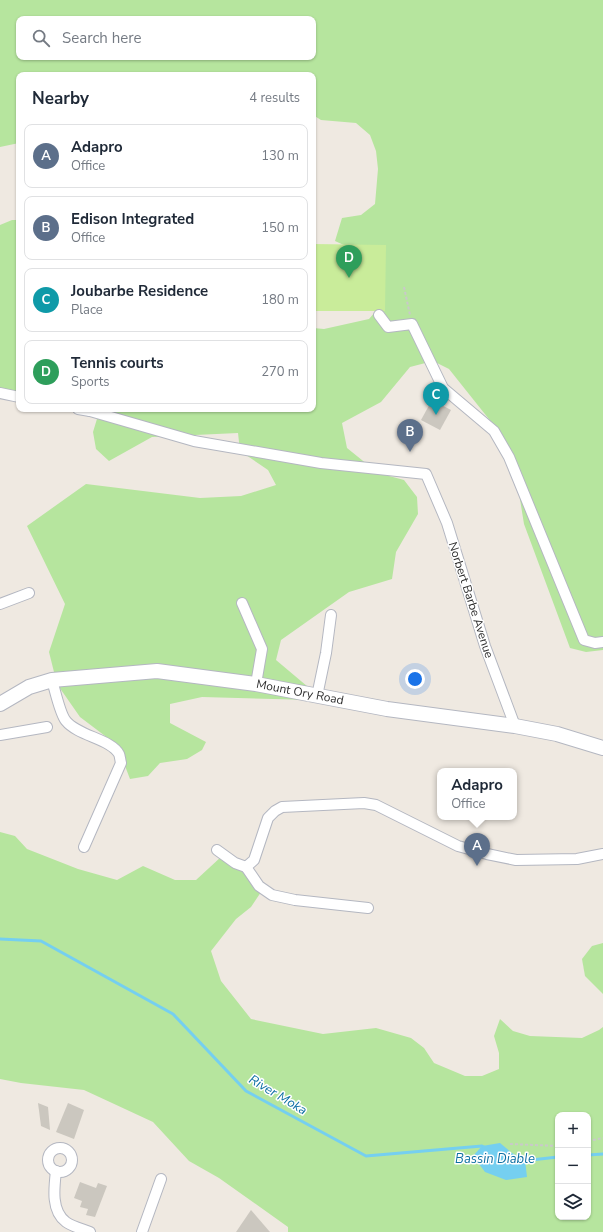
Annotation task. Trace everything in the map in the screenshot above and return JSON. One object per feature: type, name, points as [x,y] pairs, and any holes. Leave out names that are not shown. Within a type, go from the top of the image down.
[{"type":"main road","name":"Mount Ory Road","points":[[0,704],[29,687],[52,680],[157,671],[256,684],[387,709],[515,726],[557,734],[603,748]]},
{"type":"street","points":[[379,315],[388,327],[412,324],[443,388],[494,431],[509,457],[584,640],[596,643],[603,642]]},
{"type":"street","points":[[0,393],[16,396]]},
{"type":"street","name":"Norbert Barbe Avenue","points":[[96,412],[194,441],[320,463],[426,474],[447,523],[485,646],[515,726]]},
{"type":"street","points":[[0,604],[29,594]]},
{"type":"street","points":[[242,603],[262,649],[256,684]]},
{"type":"street","points":[[317,696],[326,653],[330,615]]},
{"type":"street","points":[[52,680],[66,721],[76,729],[109,745],[120,755],[121,763],[84,847]]},
{"type":"street","points":[[0,735],[47,727]]},
{"type":"street","points":[[246,866],[254,860],[268,818],[282,807],[364,803],[376,805],[458,846],[487,854],[516,860],[603,857]]},
{"type":"street","points":[[217,850],[235,863],[246,866],[259,886],[272,895],[294,900],[368,908]]},
{"type":"street","points":[[56,1171],[54,1187],[55,1202],[60,1216],[67,1223],[90,1232]]},
{"type":"street","points":[[142,1232],[162,1179]]},
{"type":"path","points":[[404,286],[412,324]]},
{"type":"path","points":[[591,1140],[603,1138]]},
{"type":"path","points":[[510,1144],[555,1146]]},
{"type":"green space","points":[[0,0],[603,0],[603,650],[586,652],[570,648],[524,524],[513,456],[500,433],[449,369],[433,361],[410,367],[381,402],[342,423],[347,448],[378,473],[404,480],[417,497],[418,514],[396,552],[392,579],[349,592],[281,640],[276,660],[314,692],[311,700],[202,697],[170,704],[170,723],[206,742],[202,750],[187,759],[160,763],[148,776],[130,779],[117,745],[80,717],[57,684],[49,652],[65,604],[27,526],[86,484],[200,498],[241,496],[276,485],[268,470],[240,451],[238,433],[152,437],[109,461],[96,449],[93,432],[99,412],[316,412],[316,328],[324,329],[369,319],[382,304],[366,255],[335,241],[342,218],[361,215],[375,204],[378,169],[376,151],[370,135],[356,123],[321,120],[316,117],[316,72],[16,72],[16,144],[0,147]]},
{"type":"green space","points":[[16,220],[16,392],[0,389],[0,225]]},
{"type":"green space","points":[[316,244],[386,245],[385,311],[316,311]]},
{"type":"green space","points":[[0,832],[15,836],[27,849],[78,869],[117,880],[143,866],[175,880],[196,880],[222,856],[237,866],[261,892],[251,907],[236,919],[211,951],[221,981],[251,1019],[323,1034],[376,1028],[411,1038],[424,1048],[434,1063],[465,1076],[482,1076],[499,1069],[499,1053],[494,1036],[500,1019],[513,1031],[530,1036],[582,1038],[603,1027],[603,1232],[288,1232],[288,1227],[219,1178],[189,1161],[153,1122],[84,1090],[21,1083],[0,1079]]},
{"type":"green space","points":[[603,943],[603,994],[585,976],[582,959],[592,946]]},
{"type":"water","name":"Bassin Diable","points":[[500,1143],[512,1153],[525,1160],[527,1177],[506,1180],[485,1172],[473,1156],[482,1146]]},
{"type":"building","points":[[432,400],[451,410],[440,430],[421,420]]},
{"type":"building","points":[[38,1103],[48,1107],[50,1130],[41,1126]]},
{"type":"building","points":[[68,1103],[84,1110],[74,1139],[56,1132]]},
{"type":"building","points":[[80,1182],[96,1188],[98,1183],[107,1186],[95,1217],[86,1215],[88,1209],[80,1207],[82,1201],[74,1198]]},
{"type":"building","points":[[251,1210],[270,1232],[236,1232]]},
{"type":"waterway","name":"River Moka","points":[[0,939],[41,941],[173,1014],[246,1091],[366,1156],[484,1147]]},
{"type":"waterway","name":"River Moka","points":[[591,1155],[603,1154]]},
{"type":"waterway","name":"River Moka","points":[[522,1161],[555,1157]]},
{"type":"place","name":"Tennis courts","points":[[349,278]]},
{"type":"place","name":"Joubarbe Residence","points":[[436,415]]},
{"type":"place","name":"Edison Integrated","points":[[410,452]]},
{"type":"place","name":"Adapro","points":[[477,866]]}]
